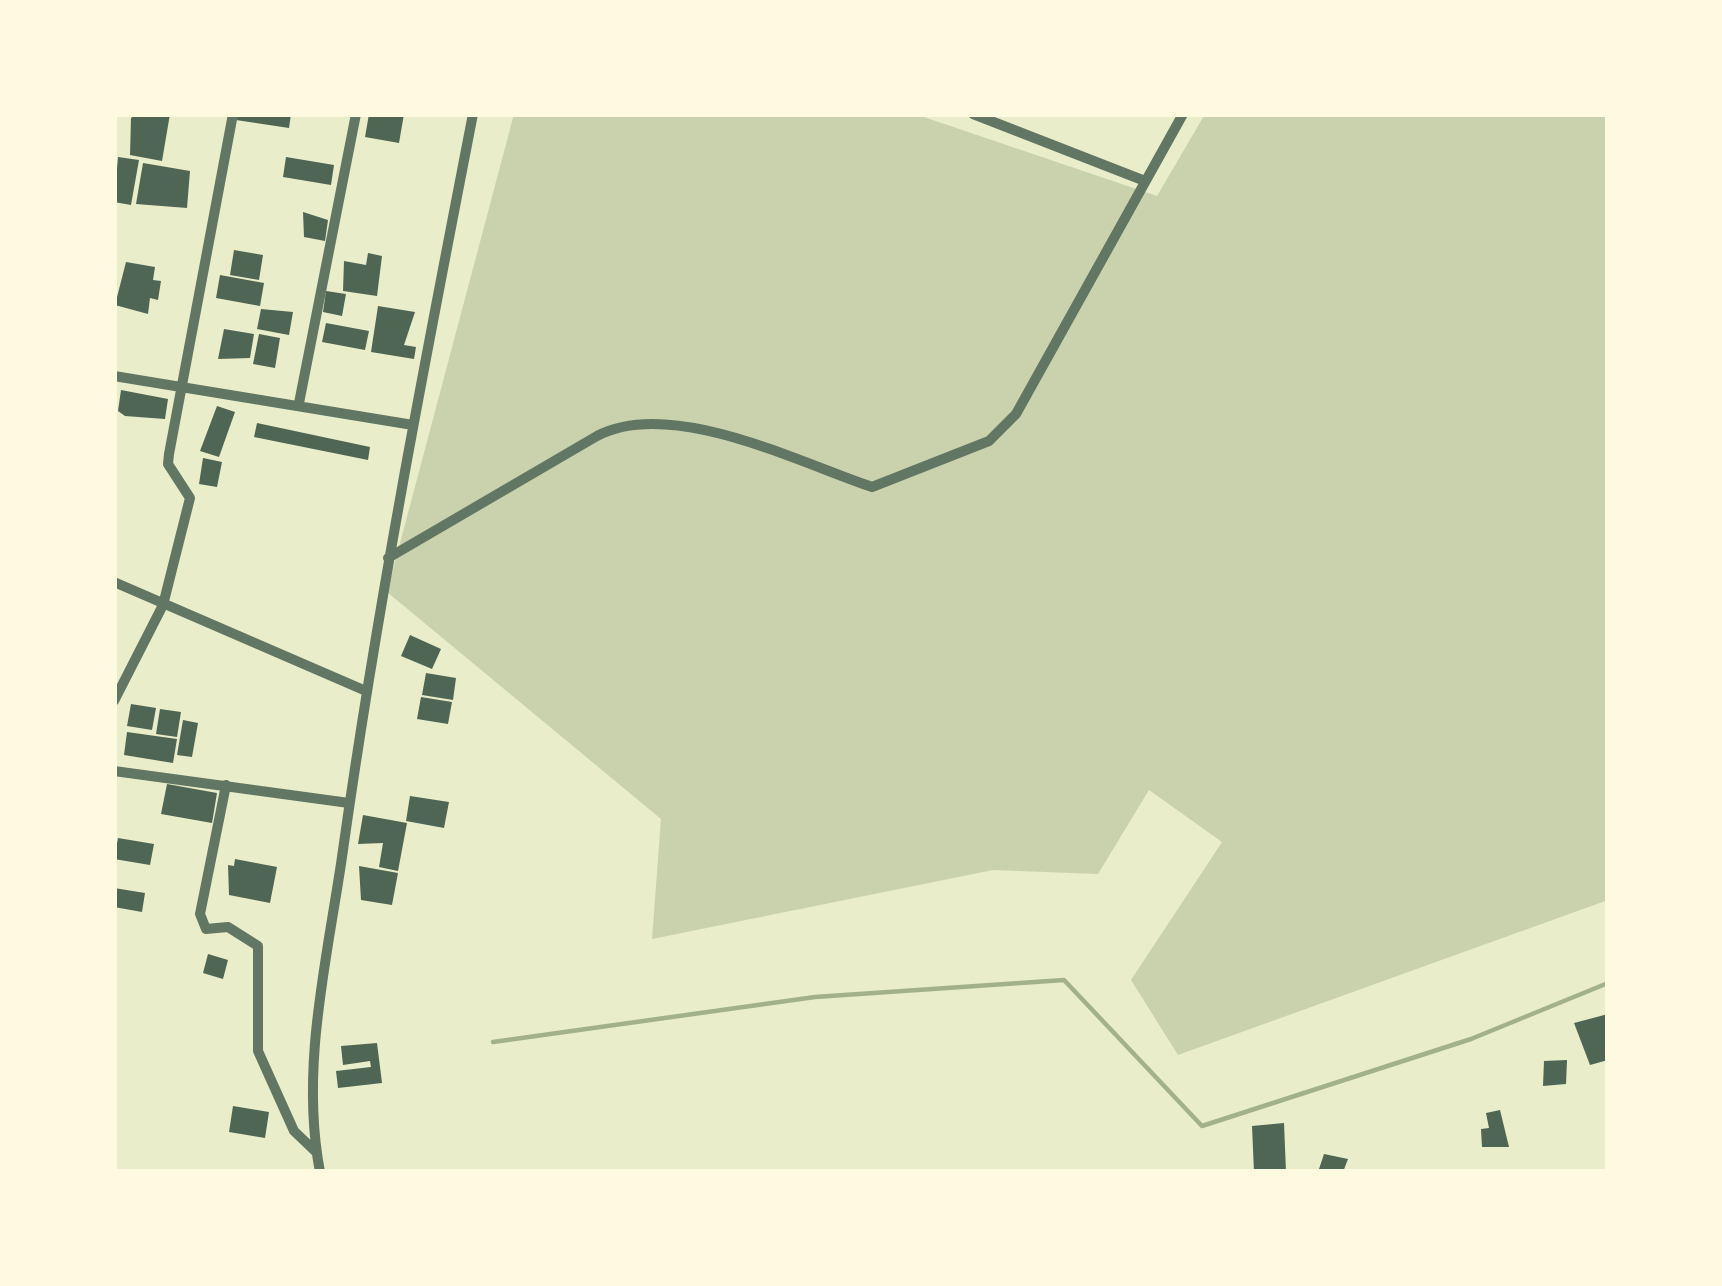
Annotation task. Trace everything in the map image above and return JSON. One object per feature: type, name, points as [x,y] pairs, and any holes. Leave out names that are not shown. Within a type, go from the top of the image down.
[{"type":"street","points":[[114,701],[163,605],[190,498],[168,464],[232,114]]},
{"type":"street","points":[[299,403],[356,114]]},
{"type":"street","points":[[320,1172],[310,1093],[365,692],[473,114]]},
{"type":"street","points":[[974,114],[1145,181]]},
{"type":"street","points":[[388,558],[586,443],[622,428],[720,432],[872,487],[989,441],[1016,414],[1063,338],[1183,114]]},
{"type":"street","points":[[114,376],[413,425]]},
{"type":"street","points":[[114,582],[365,692]]},
{"type":"street","points":[[114,771],[349,803]]},
{"type":"street","points":[[226,785],[200,914],[206,928],[228,927],[258,946],[258,1052],[294,1131],[316,1153]]},
{"type":"green space","points":[[514,114],[915,114],[1157,196],[1205,114],[1608,114],[1608,900],[1178,1055],[1131,980],[1222,842],[1149,790],[1098,874],[993,870],[652,939],[661,819],[387,592]]},
{"type":"building","points":[[170,114],[162,161],[130,155],[131,118]]},
{"type":"building","points":[[237,114],[291,114],[289,128],[236,120]]},
{"type":"building","points":[[369,114],[404,114],[399,143],[365,137]]},
{"type":"building","points":[[118,157],[139,160],[131,205],[114,202]]},
{"type":"building","points":[[286,157],[334,165],[331,185],[283,177]]},
{"type":"building","points":[[143,163],[190,171],[187,208],[136,204]]},
{"type":"building","points":[[303,212],[328,220],[325,241],[304,237]]},
{"type":"building","points":[[234,250],[263,255],[259,280],[230,275]]},
{"type":"building","points":[[368,253],[382,256],[377,296],[343,291],[344,261],[366,265]]},
{"type":"building","points":[[126,262],[155,267],[153,280],[161,281],[158,300],[150,298],[148,314],[115,305]]},
{"type":"building","points":[[220,275],[264,283],[260,306],[216,298]]},
{"type":"building","points":[[326,291],[346,294],[342,316],[323,312]]},
{"type":"building","points":[[378,306],[415,312],[404,345],[416,347],[414,359],[371,352]]},
{"type":"building","points":[[261,309],[293,312],[289,335],[257,329]]},
{"type":"building","points":[[326,323],[369,331],[365,350],[322,342]]},
{"type":"building","points":[[224,329],[254,334],[250,358],[218,359]]},
{"type":"building","points":[[259,334],[280,338],[275,368],[253,364]]},
{"type":"building","points":[[121,390],[168,399],[165,419],[125,416],[118,411]]},
{"type":"building","points":[[217,406],[235,412],[219,457],[200,451]]},
{"type":"building","points":[[257,423],[370,447],[368,460],[254,437]]},
{"type":"building","points":[[203,458],[222,462],[217,487],[199,484]]},
{"type":"building","points":[[410,635],[441,649],[432,669],[401,656]]},
{"type":"building","points":[[426,673],[456,678],[453,700],[422,695]]},
{"type":"building","points":[[421,697],[452,702],[448,724],[417,719]]},
{"type":"building","points":[[131,704],[156,708],[152,730],[127,726]]},
{"type":"building","points":[[160,709],[181,712],[177,737],[156,734]]},
{"type":"building","points":[[183,720],[198,723],[192,757],[177,755]]},
{"type":"building","points":[[127,732],[177,739],[173,763],[124,755]]},
{"type":"building","points":[[167,784],[217,793],[212,823],[161,814]]},
{"type":"building","points":[[410,796],[449,802],[444,828],[406,821]]},
{"type":"building","points":[[363,815],[407,823],[398,871],[379,867],[383,843],[358,844]]},
{"type":"building","points":[[118,838],[154,844],[150,865],[114,859]]},
{"type":"building","points":[[235,859],[277,867],[270,903],[229,895],[228,865],[234,866]]},
{"type":"building","points":[[359,866],[398,873],[392,905],[361,900]]},
{"type":"building","points":[[114,888],[145,893],[142,912],[114,907]]},
{"type":"building","points":[[208,954],[228,960],[223,979],[203,973]]},
{"type":"building","points":[[1608,1014],[1608,1060],[1590,1065],[1574,1023]]},
{"type":"building","points":[[377,1043],[382,1083],[338,1088],[336,1071],[371,1067],[370,1061],[343,1065],[341,1046]]},
{"type":"building","points":[[1567,1060],[1566,1084],[1543,1086],[1544,1061]]},
{"type":"building","points":[[233,1106],[269,1112],[265,1138],[229,1132]]},
{"type":"building","points":[[1500,1110],[1509,1147],[1482,1147],[1481,1129],[1489,1128],[1486,1113]]},
{"type":"building","points":[[1284,1123],[1286,1172],[1254,1172],[1252,1126]]},
{"type":"building","points":[[1324,1154],[1348,1159],[1343,1172],[1318,1172]]},
{"type":"waterway","points":[[493,1042],[815,997],[1064,980],[1202,1126],[1471,1039],[1608,983]]}]
